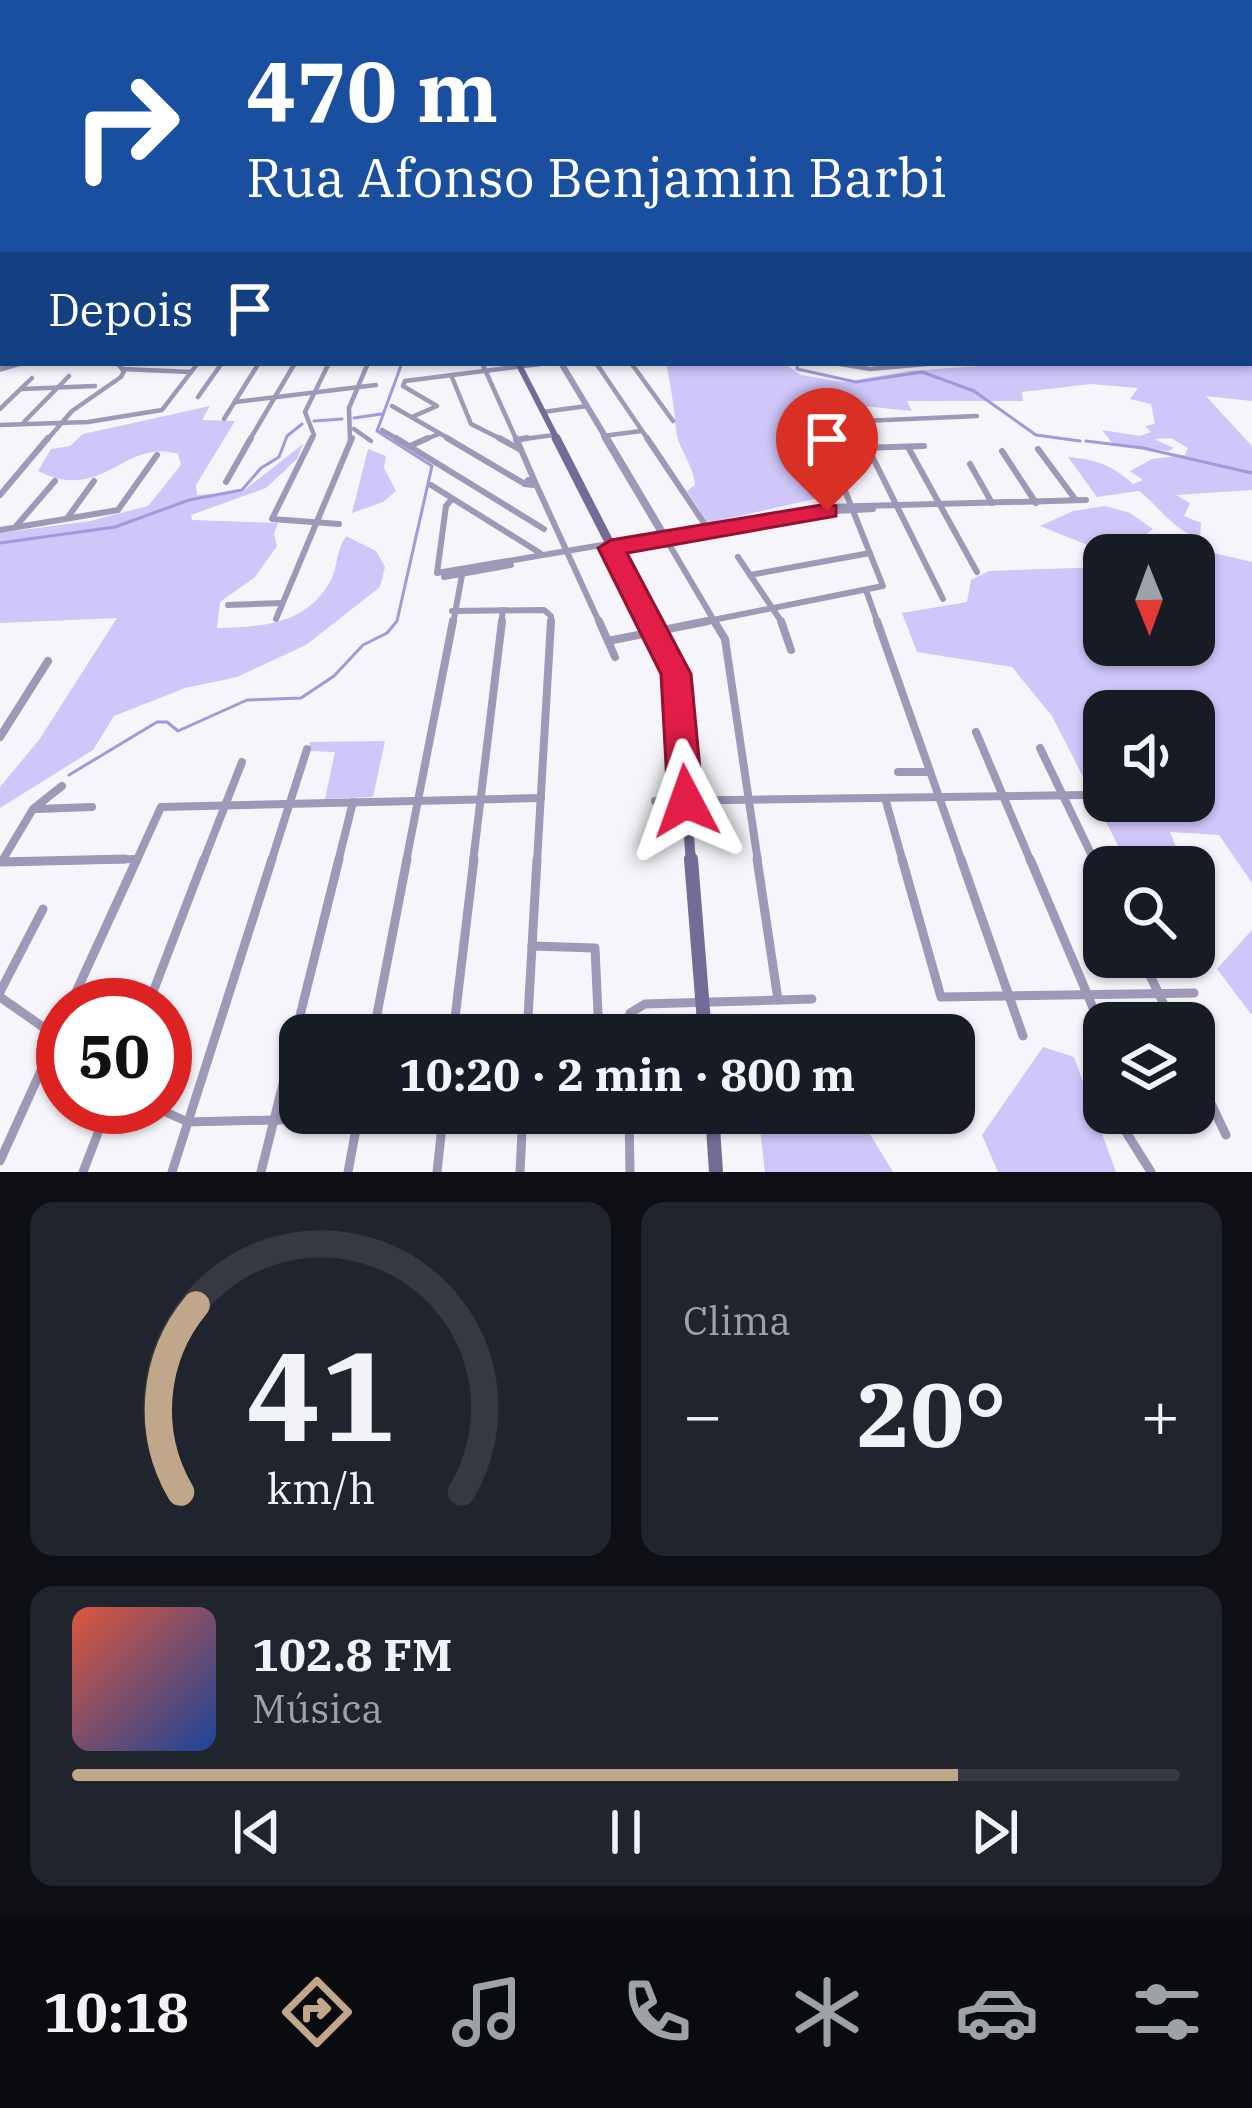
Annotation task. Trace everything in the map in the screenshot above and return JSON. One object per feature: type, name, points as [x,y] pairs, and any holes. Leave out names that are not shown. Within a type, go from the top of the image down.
[{"type":"main road","points":[[520,366],[676,674],[704,1014]]},
{"type":"main road","points":[[713,1134],[716,1172]]},
{"type":"street","points":[[0,496],[78,405],[117,381],[119,366],[191,372]]},
{"type":"street","points":[[0,424],[61,423],[162,410],[196,366]]},
{"type":"street","points":[[198,397],[220,366]]},
{"type":"street","points":[[224,419],[257,366]]},
{"type":"street","points":[[226,482],[293,366]]},
{"type":"street","points":[[328,366],[305,412],[314,435],[272,519],[339,524]]},
{"type":"street","points":[[367,366],[348,412],[353,428],[370,440]]},
{"type":"street","points":[[483,366],[521,451],[528,481]]},
{"type":"street","points":[[412,417],[436,406],[403,386],[405,381],[513,366]]},
{"type":"street","points":[[563,366],[725,639],[778,1000]]},
{"type":"street","points":[[598,366],[707,529]]},
{"type":"street","points":[[634,366],[674,421]]},
{"type":"street","points":[[853,366],[904,366]]},
{"type":"street","points":[[452,375],[471,424],[521,451]]},
{"type":"street","points":[[22,424],[69,376]]},
{"type":"street","points":[[0,409],[32,378]]},
{"type":"street","points":[[235,402],[376,385]]},
{"type":"street","points":[[21,389],[95,386]]},
{"type":"street","points":[[392,406],[528,481],[550,514],[547,526]]},
{"type":"street","points":[[543,412],[586,406]]},
{"type":"street","points":[[608,641],[883,586],[817,421],[872,418],[912,423],[977,416]]},
{"type":"street","points":[[276,619],[353,428]]},
{"type":"street","points":[[382,430],[560,538],[615,657]]},
{"type":"street","points":[[603,436],[641,430]]},
{"type":"street","points":[[410,446],[440,434]]},
{"type":"street","points":[[516,440],[554,435]]},
{"type":"street","points":[[829,448],[924,446]]},
{"type":"street","points":[[908,447],[976,572]]},
{"type":"street","points":[[868,448],[943,599]]},
{"type":"street","points":[[452,499],[446,506],[440,575],[853,508],[1077,501],[1038,449]]},
{"type":"street","points":[[1001,452],[1036,503]]},
{"type":"street","points":[[0,530],[118,510],[158,455]]},
{"type":"street","points":[[970,464],[993,504]]},
{"type":"street","points":[[15,528],[56,481]]},
{"type":"street","points":[[66,520],[94,481]]},
{"type":"street","points":[[431,485],[543,555]]},
{"type":"street","points":[[378,1014],[459,579],[465,571],[567,553]]},
{"type":"street","points":[[750,575],[871,553]]},
{"type":"street","points":[[738,557],[787,629],[791,650]]},
{"type":"street","points":[[866,590],[1023,1036]]},
{"type":"street","points":[[228,605],[282,603]]},
{"type":"street","points":[[452,610],[544,610],[551,616],[528,1014]]},
{"type":"street","points":[[455,1014],[502,610]]},
{"type":"street","points":[[0,737],[48,661]]},
{"type":"street","points":[[976,732],[1090,1002]]},
{"type":"street","points":[[1040,748],[1087,846]]},
{"type":"street","points":[[192,1109],[307,749]]},
{"type":"street","points":[[158,978],[242,762]]},
{"type":"street","points":[[898,772],[930,772]]},
{"type":"street","points":[[1,863],[33,809],[62,786]]},
{"type":"street","points":[[656,801],[1083,795]]},
{"type":"street","points":[[82,978],[161,808],[541,798]]},
{"type":"street","points":[[885,798],[941,997],[1194,993]]},
{"type":"street","points":[[261,1172],[353,802]]},
{"type":"street","points":[[33,809],[92,807]]},
{"type":"street","points":[[1,863],[136,859]]},
{"type":"street","points":[[36,1021],[0,994],[43,909]]},
{"type":"street","points":[[532,946],[596,948],[598,1014]]},
{"type":"street","points":[[1151,978],[1163,1002]]},
{"type":"street","points":[[634,1014],[636,1006],[812,999]]},
{"type":"street","points":[[0,1161],[36,1088]]},
{"type":"street","points":[[1215,1112],[1226,1135]]},
{"type":"street","points":[[192,1122],[279,1120]]},
{"type":"street","points":[[83,1172],[98,1134]]},
{"type":"street","points":[[172,1172],[184,1134]]},
{"type":"street","points":[[348,1172],[355,1134]]},
{"type":"street","points":[[437,1172],[442,1134]]},
{"type":"street","points":[[520,1172],[522,1134]]},
{"type":"street","points":[[629,1134],[630,1172]]},
{"type":"street","points":[[1127,1134],[1151,1172]]},
{"type":"shaded area","points":[[667,366],[788,366],[801,375],[844,382],[979,366],[1252,366],[1252,401],[1206,396],[1252,446],[1252,490],[1176,495],[1190,503],[1184,516],[1201,523],[1200,534],[1189,534],[1174,524],[1139,491],[1097,497],[1068,457],[1104,464],[1133,484],[1143,480],[1130,471],[1152,459],[1185,455],[1188,448],[1171,438],[1154,439],[1174,448],[1168,451],[1113,444],[1102,430],[1140,436],[1151,432],[1145,426],[1155,424],[1151,404],[1130,399],[1138,388],[1091,384],[1022,392],[1023,401],[907,401],[912,411],[862,406],[824,409],[834,411],[838,420],[823,421],[819,411],[797,425],[819,498],[708,523],[687,491],[695,485],[694,478],[677,437]]},
{"type":"shaded area","points":[[210,406],[202,420],[235,421],[196,485],[197,495],[242,492],[303,444],[297,459],[266,488],[191,515],[192,520],[278,523],[277,546],[255,577],[220,602],[217,628],[281,621],[308,607],[330,582],[346,536],[376,551],[385,567],[380,587],[306,645],[237,677],[185,688],[114,716],[93,750],[0,808],[0,787],[39,740],[117,618],[0,623],[0,533],[90,521],[148,506],[181,465],[178,454],[143,454],[80,480],[38,471],[51,449],[70,446],[83,434]]},
{"type":"shaded area","points":[[368,449],[386,456],[384,468],[396,491],[383,502],[352,513]]},
{"type":"shaded area","points":[[1105,506],[1130,513],[1153,529],[1147,534],[1083,534],[1083,543],[1040,526],[1073,511]]},
{"type":"shaded area","points":[[1215,553],[1252,562],[1252,883],[1219,835],[1170,832],[1176,846],[1118,846],[1106,822],[1215,822],[1215,690],[1083,690],[1083,777],[1052,716],[1012,667],[917,652],[902,613],[967,602],[971,580],[989,571],[1083,568],[1083,666],[1215,666]]},
{"type":"shaded area","points":[[385,741],[373,797],[325,799],[335,752],[309,751],[310,742]]},
{"type":"shaded area","points":[[1252,930],[1252,1014],[1251,1014],[1217,969]]},
{"type":"shaded area","points":[[1043,1047],[1074,1057],[1083,1082],[1083,1134],[1102,1134],[1116,1172],[998,1172],[982,1135]]},
{"type":"shaded area","points":[[760,1134],[870,1134],[893,1172],[765,1172]]},
{"type":"waterway","points":[[69,775],[157,722],[167,722],[178,731],[247,700],[301,698],[397,621],[432,466],[377,431],[401,366]]},
{"type":"waterway","points":[[798,366],[856,382],[922,372],[974,391],[1036,435],[1080,441]]},
{"type":"waterway","points":[[354,418],[381,414]]},
{"type":"waterway","points":[[314,421],[342,419]]},
{"type":"waterway","points":[[0,543],[115,527],[189,500],[242,490],[261,468],[279,457],[287,436],[302,424]]},
{"type":"waterway","points":[[1086,441],[1143,448],[1252,473]]},
{"type":"route","points":[[686,801],[676,674],[611,548],[827,511]]}]
